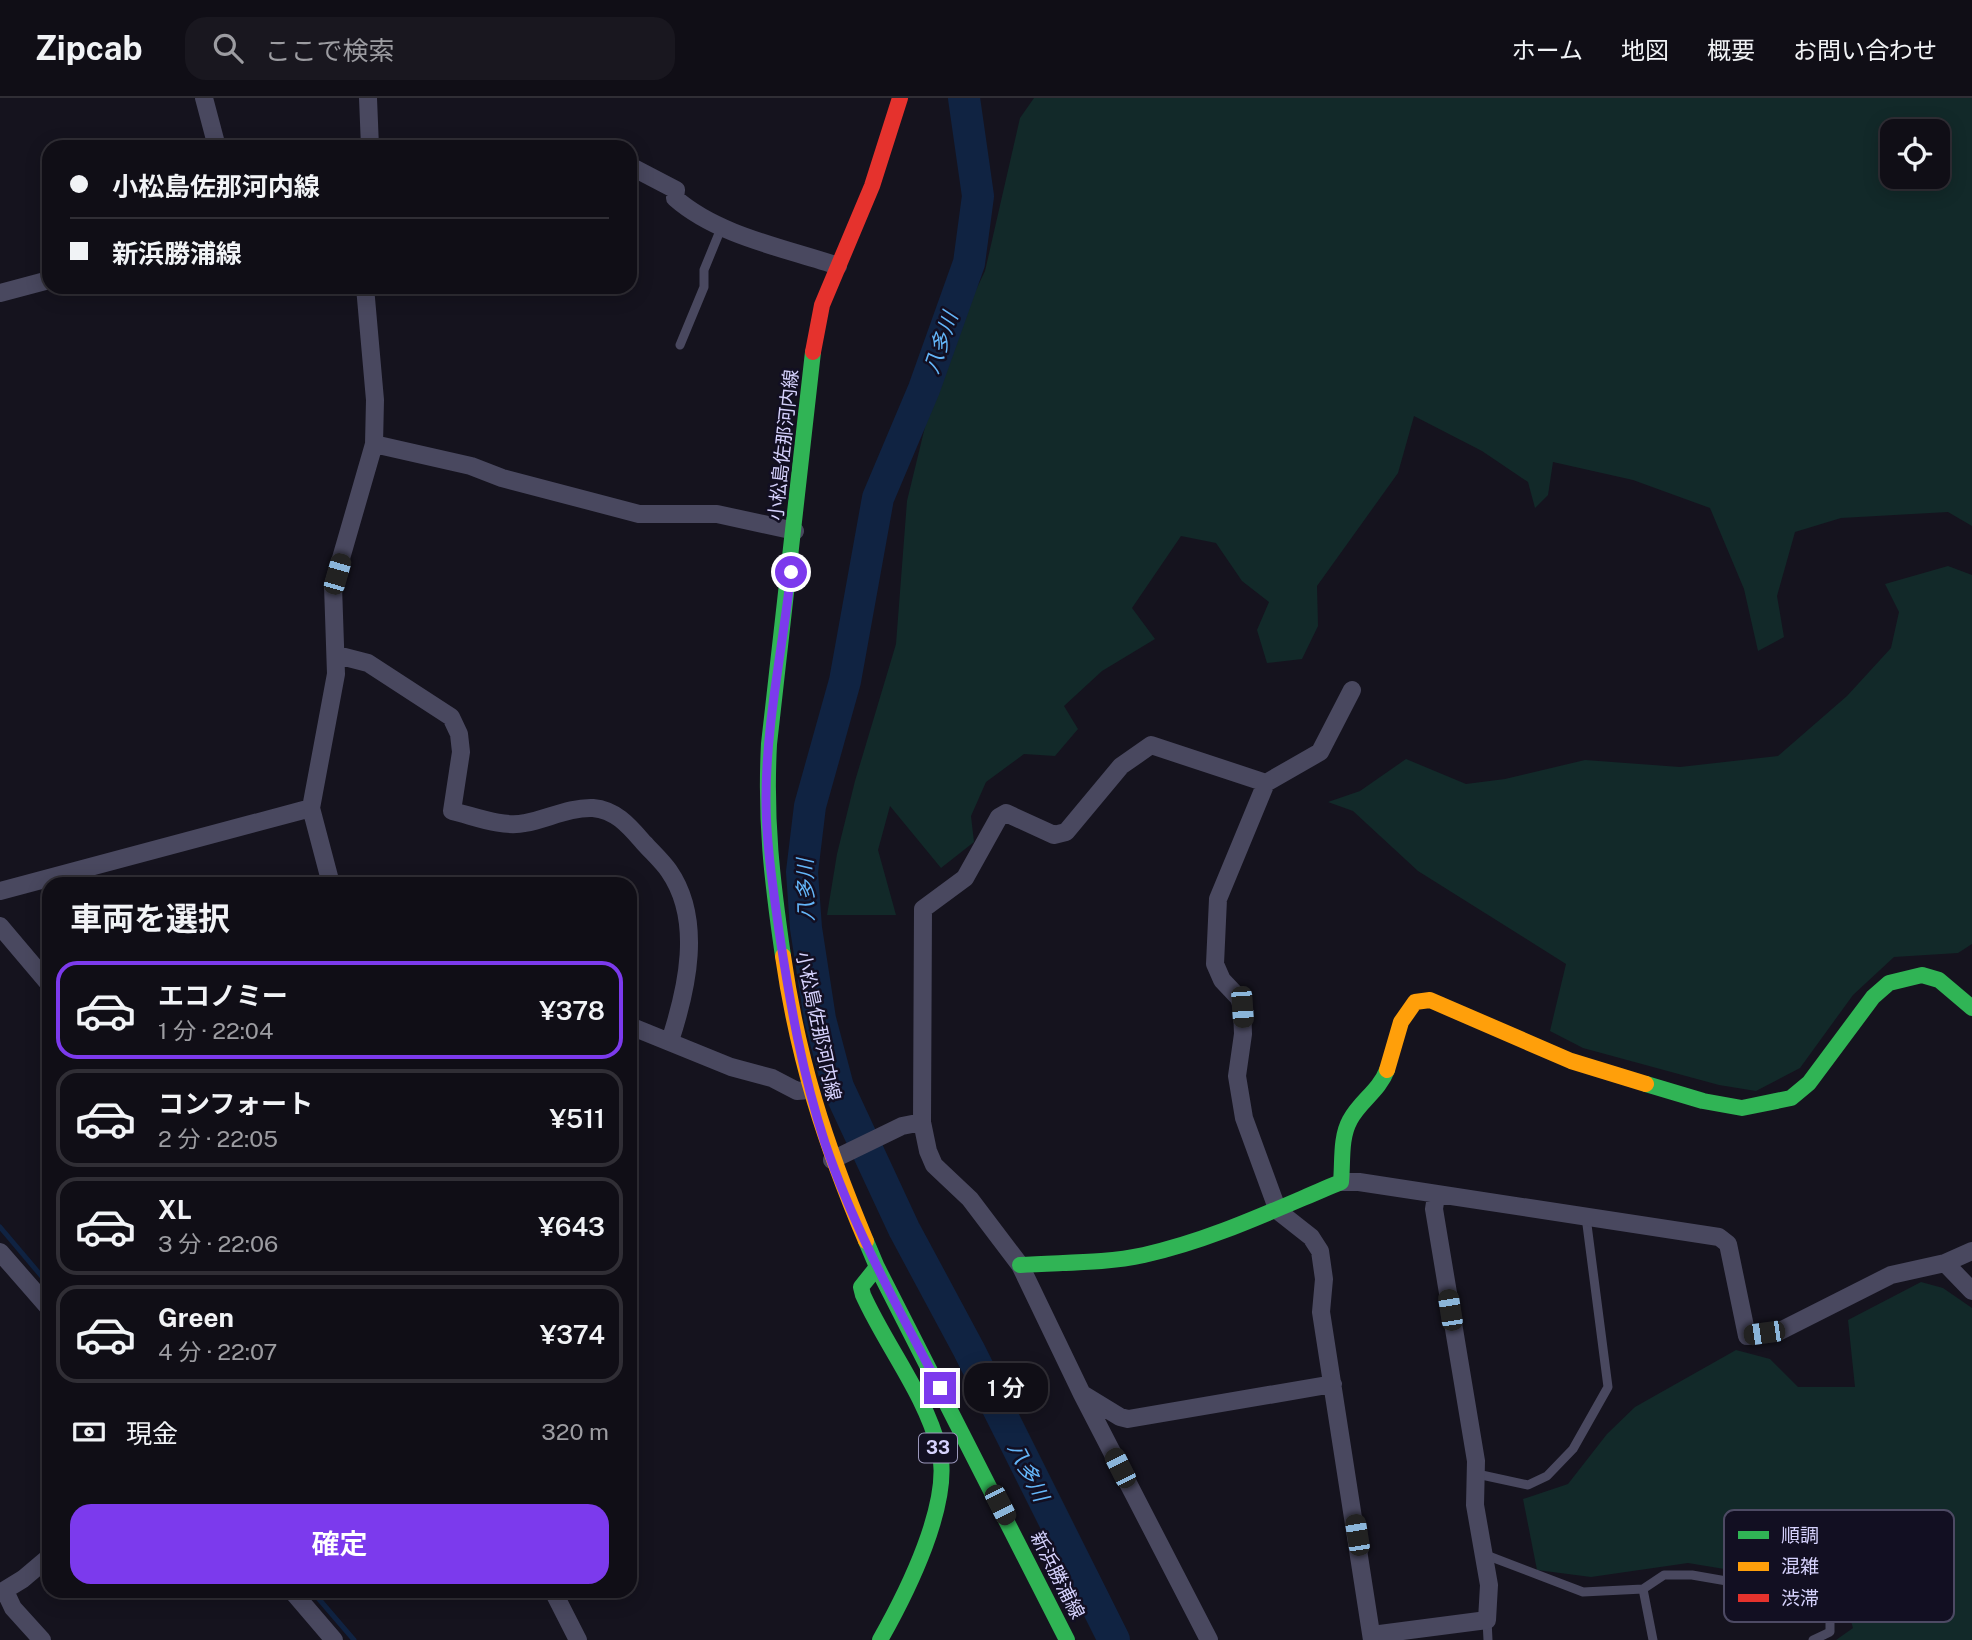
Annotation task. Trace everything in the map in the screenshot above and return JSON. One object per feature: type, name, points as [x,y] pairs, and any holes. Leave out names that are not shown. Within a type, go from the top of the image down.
[{"type":"main road","name":"小松島佐那河内線","points":[[877,1267],[809,1090],[791,1012],[768,853],[766,798],[769,744],[796,531],[813,353],[822,305],[872,186],[900,98]]},
{"type":"main road","points":[[1020,1265],[1141,1256],[1180,1246],[1278,1211],[1342,1182],[1345,1132],[1350,1117],[1379,1085],[1388,1069],[1397,1027],[1415,1002],[1430,1000],[1571,1061],[1703,1101],[1742,1108],[1791,1098],[1809,1083],[1873,997],[1889,984],[1922,975],[1939,980],[1972,1008]]},
{"type":"main road","name":"33","points":[[877,1267],[861,1287],[863,1295],[934,1436],[942,1464],[934,1509],[884,1634]]},
{"type":"main road","name":"新浜勝浦線","points":[[877,1267],[1067,1640]]},
{"type":"street","points":[[204,98],[215,140]]},
{"type":"street","points":[[368,98],[370,140]]},
{"type":"street","points":[[637,170],[676,190],[675,198],[688,209],[722,226],[838,266]]},
{"type":"street","points":[[0,293],[42,282]]},
{"type":"street","points":[[329,877],[310,808],[337,655],[333,586],[374,444],[375,400],[366,294]]},
{"type":"street","points":[[374,444],[471,466],[502,478],[639,514],[718,514],[796,531]]},
{"type":"street","points":[[337,655],[368,663],[412,694],[438,705],[451,717],[459,734],[461,752],[452,811],[522,824],[575,810],[591,808],[608,811],[622,819],[669,871],[682,898],[689,962],[684,998],[670,1041]]},
{"type":"street","points":[[1352,690],[1320,752],[1266,783],[1219,899],[1215,964],[1222,979],[1239,998],[1242,1007],[1244,1034],[1237,1076],[1238,1091],[1244,1118],[1278,1211],[1311,1237],[1320,1251],[1324,1279],[1321,1312],[1372,1637],[1488,1620],[1486,1555],[1475,1505],[1477,1474],[1434,1209],[1436,1196]]},
{"type":"street","points":[[1209,1640],[1082,1394],[1020,1265],[970,1199],[934,1165],[928,1152],[922,1122],[923,909],[965,878],[999,817],[1006,813],[1054,835],[1066,832],[1121,766],[1151,745],[1266,783]]},
{"type":"street","points":[[52,877],[310,808]]},
{"type":"street","points":[[0,891],[42,880]]},
{"type":"street","points":[[0,926],[42,976]]},
{"type":"street","points":[[637,1029],[731,1067],[772,1078],[797,1091],[809,1090]]},
{"type":"street","points":[[837,1158],[902,1126],[922,1122]]},
{"type":"street","points":[[1342,1182],[1359,1182],[1436,1196],[1719,1237],[1728,1244],[1747,1336],[1780,1331],[1891,1275],[1945,1263],[1972,1251]]},
{"type":"street","points":[[0,1252],[42,1300]]},
{"type":"street","points":[[1945,1263],[1972,1291]]},
{"type":"street","points":[[1082,1394],[1128,1419],[1333,1384]]},
{"type":"street","points":[[42,1563],[3,1592],[13,1608],[42,1640]]},
{"type":"street","points":[[298,1598],[334,1640]]},
{"type":"street","points":[[557,1598],[579,1640]]},
{"type":"street","points":[[884,1634],[902,1640]]},
{"type":"lane","points":[[680,345],[704,286],[704,270],[722,226]]},
{"type":"lane","points":[[1477,1474],[1528,1485],[1547,1476],[1573,1449],[1608,1387],[1586,1217]]},
{"type":"lane","points":[[1486,1555],[1583,1592],[1643,1589],[1664,1575],[1692,1575],[1724,1581]]},
{"type":"lane","points":[[1643,1589],[1653,1640]]},
{"type":"lane","points":[[1488,1620],[1488,1640]]},
{"type":"lane","points":[[1813,1640],[1830,1632],[1830,1622]]},
{"type":"green space","points":[[1034,98],[1972,98],[1972,526],[1948,512],[1841,518],[1795,532],[1777,596],[1784,637],[1758,651],[1744,589],[1710,508],[1633,480],[1553,462],[1548,495],[1535,508],[1528,482],[1482,451],[1414,416],[1398,473],[1317,586],[1318,626],[1302,659],[1267,663],[1257,630],[1269,602],[1242,581],[1216,543],[1181,536],[1132,608],[1155,639],[1102,671],[1064,706],[1078,729],[1055,756],[1024,754],[986,782],[971,816],[974,842],[941,868],[890,806],[878,850],[896,915],[827,915],[837,854],[855,781],[896,644],[907,501],[940,365],[985,271],[1020,118]]},
{"type":"green space","points":[[1948,566],[1972,575],[1972,944],[1958,953],[1894,957],[1853,995],[1800,1068],[1756,1091],[1719,1085],[1583,1048],[1550,1031],[1566,964],[1418,871],[1353,811],[1328,802],[1360,791],[1406,759],[1466,784],[1505,779],[1585,760],[1680,767],[1778,756],[1847,696],[1891,648],[1899,612],[1885,584]]},
{"type":"green space","points":[[1921,1282],[1943,1288],[1972,1308],[1972,1640],[1836,1640],[1853,1628],[1851,1622],[1954,1622],[1954,1510],[1724,1510],[1724,1569],[1688,1563],[1591,1577],[1537,1570],[1523,1499],[1568,1484],[1607,1434],[1635,1407],[1736,1350],[1770,1359],[1798,1387],[1855,1387],[1848,1320]]},
{"type":"waterway","name":"八多川","points":[[964,98],[978,196],[969,263],[924,389],[878,498],[845,681],[810,806],[802,872],[806,928],[820,1019],[838,1087],[904,1229],[969,1350],[1114,1640]]},
{"type":"waterway","points":[[0,1227],[42,1277]]},
{"type":"waterway","points":[[318,1598],[354,1640]]},
{"type":"traffic: fast","points":[[783,956],[770,850],[769,744],[813,352]]},
{"type":"traffic: fast","points":[[1646,1084],[1703,1101],[1742,1108],[1791,1098],[1809,1083],[1873,997],[1889,983],[1922,975],[1939,980],[1972,1008]]},
{"type":"traffic: fast","points":[[1020,1265],[1113,1260],[1169,1249],[1244,1223],[1341,1182],[1343,1142],[1347,1127],[1354,1113],[1379,1084],[1387,1070]]},
{"type":"traffic: fast","points":[[866,1241],[877,1267],[861,1287],[863,1295],[915,1390],[933,1429],[942,1471],[933,1521],[924,1547],[880,1640]]},
{"type":"traffic: fast","points":[[877,1267],[1067,1640]]},
{"type":"traffic: slow","points":[[783,956],[797,1031],[815,1101],[866,1241]]},
{"type":"traffic: slow","points":[[1387,1070],[1401,1022],[1415,1002],[1430,1000],[1571,1061],[1646,1084]]},
{"type":"traffic: jam","points":[[813,352],[822,305],[872,186],[900,98]]},
{"type":"route","points":[[791,572],[769,744],[766,798],[768,853],[791,1012],[809,1090],[826,1146],[877,1267],[940,1388]]}]
